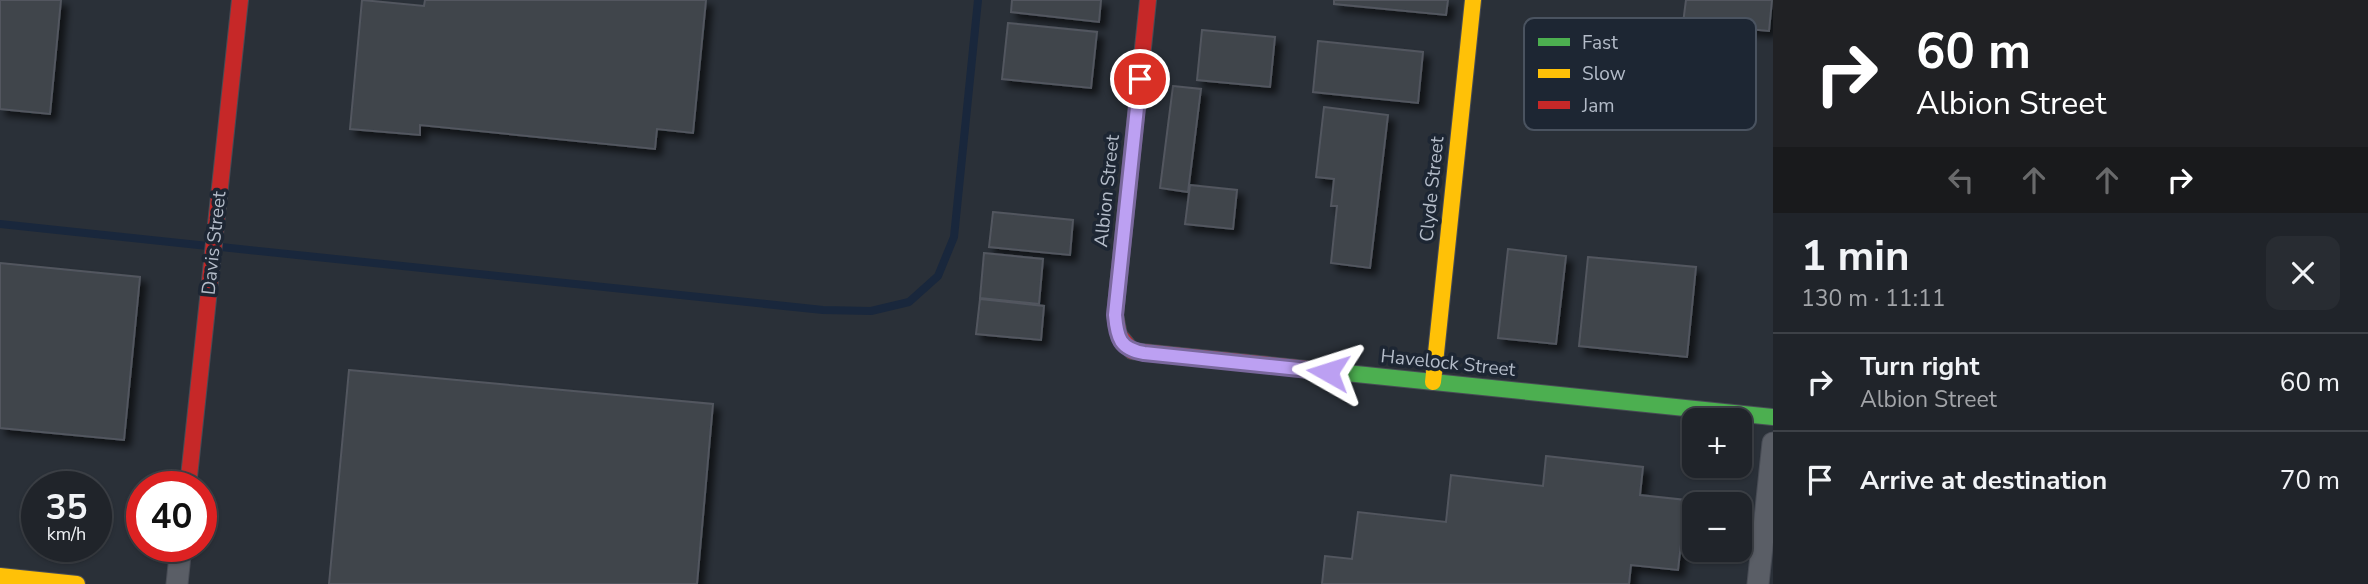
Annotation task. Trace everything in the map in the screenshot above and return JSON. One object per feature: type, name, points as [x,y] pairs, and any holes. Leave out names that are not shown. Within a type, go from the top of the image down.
[{"type":"street","name":"Davis Street","points":[[190,471],[240,0]]},
{"type":"street","name":"Albion Street","points":[[1121,343],[1115,315],[1148,0]]},
{"type":"street","name":"Clyde Street","points":[[1433,382],[1473,0]]},
{"type":"street","name":"Havelock Street","points":[[1121,343],[1132,351],[1144,353],[1773,417]]},
{"type":"street","points":[[1758,584],[1773,443]]},
{"type":"street","points":[[177,584],[179,562]]},
{"type":"street","points":[[0,576],[77,584]]},
{"type":"building","points":[[0,0],[61,0],[50,114],[0,109]]},
{"type":"building","points":[[362,0],[424,6],[425,0],[706,0],[693,133],[657,129],[655,149],[420,125],[420,135],[350,129]]},
{"type":"building","points":[[1012,0],[1101,0],[1099,22],[1011,12]]},
{"type":"building","points":[[1334,0],[1448,0],[1446,15],[1334,4]]},
{"type":"building","points":[[1686,0],[1772,0],[1769,31],[1756,30],[1756,18],[1684,18]]},
{"type":"building","points":[[1008,23],[1097,32],[1091,88],[1002,79]]},
{"type":"building","points":[[1202,30],[1275,37],[1270,87],[1197,80]]},
{"type":"building","points":[[1318,41],[1423,52],[1418,103],[1313,92]]},
{"type":"building","points":[[1173,86],[1201,89],[1188,192],[1160,188]]},
{"type":"building","points":[[1324,107],[1388,115],[1370,268],[1331,263],[1337,206],[1331,206],[1334,179],[1316,177]]},
{"type":"building","points":[[1190,185],[1237,190],[1233,229],[1185,224]]},
{"type":"building","points":[[993,212],[1073,220],[1070,255],[989,247]]},
{"type":"building","points":[[1508,249],[1566,256],[1556,344],[1498,338]]},
{"type":"building","points":[[984,253],[1043,259],[1039,304],[980,298]]},
{"type":"building","points":[[1588,257],[1696,267],[1687,357],[1579,346]]},
{"type":"building","points":[[0,263],[140,277],[124,440],[0,428]]},
{"type":"building","points":[[980,299],[1044,306],[1041,340],[976,334]]},
{"type":"building","points":[[349,370],[713,404],[697,584],[329,584]]},
{"type":"building","points":[[1546,456],[1643,467],[1640,495],[1682,500],[1678,570],[1631,565],[1629,584],[1322,584],[1325,556],[1352,559],[1358,512],[1446,522],[1451,475],[1543,486]]},
{"type":"waterway","points":[[221,247],[823,310],[871,311],[909,302],[938,276],[954,237],[978,0]]},
{"type":"waterway","points":[[0,224],[208,246]]},
{"type":"traffic: fast","points":[[1317,370],[1773,417]]},
{"type":"traffic: slow","points":[[1433,382],[1473,0]]},
{"type":"traffic: slow","points":[[0,576],[77,584]]},
{"type":"traffic: jam","points":[[190,471],[240,0]]},
{"type":"traffic: jam","points":[[1148,0],[1115,315],[1119,335],[1132,351],[1317,370]]},
{"type":"route","points":[[1140,79],[1115,315],[1121,343],[1132,351],[1144,353],[1328,372]]}]
